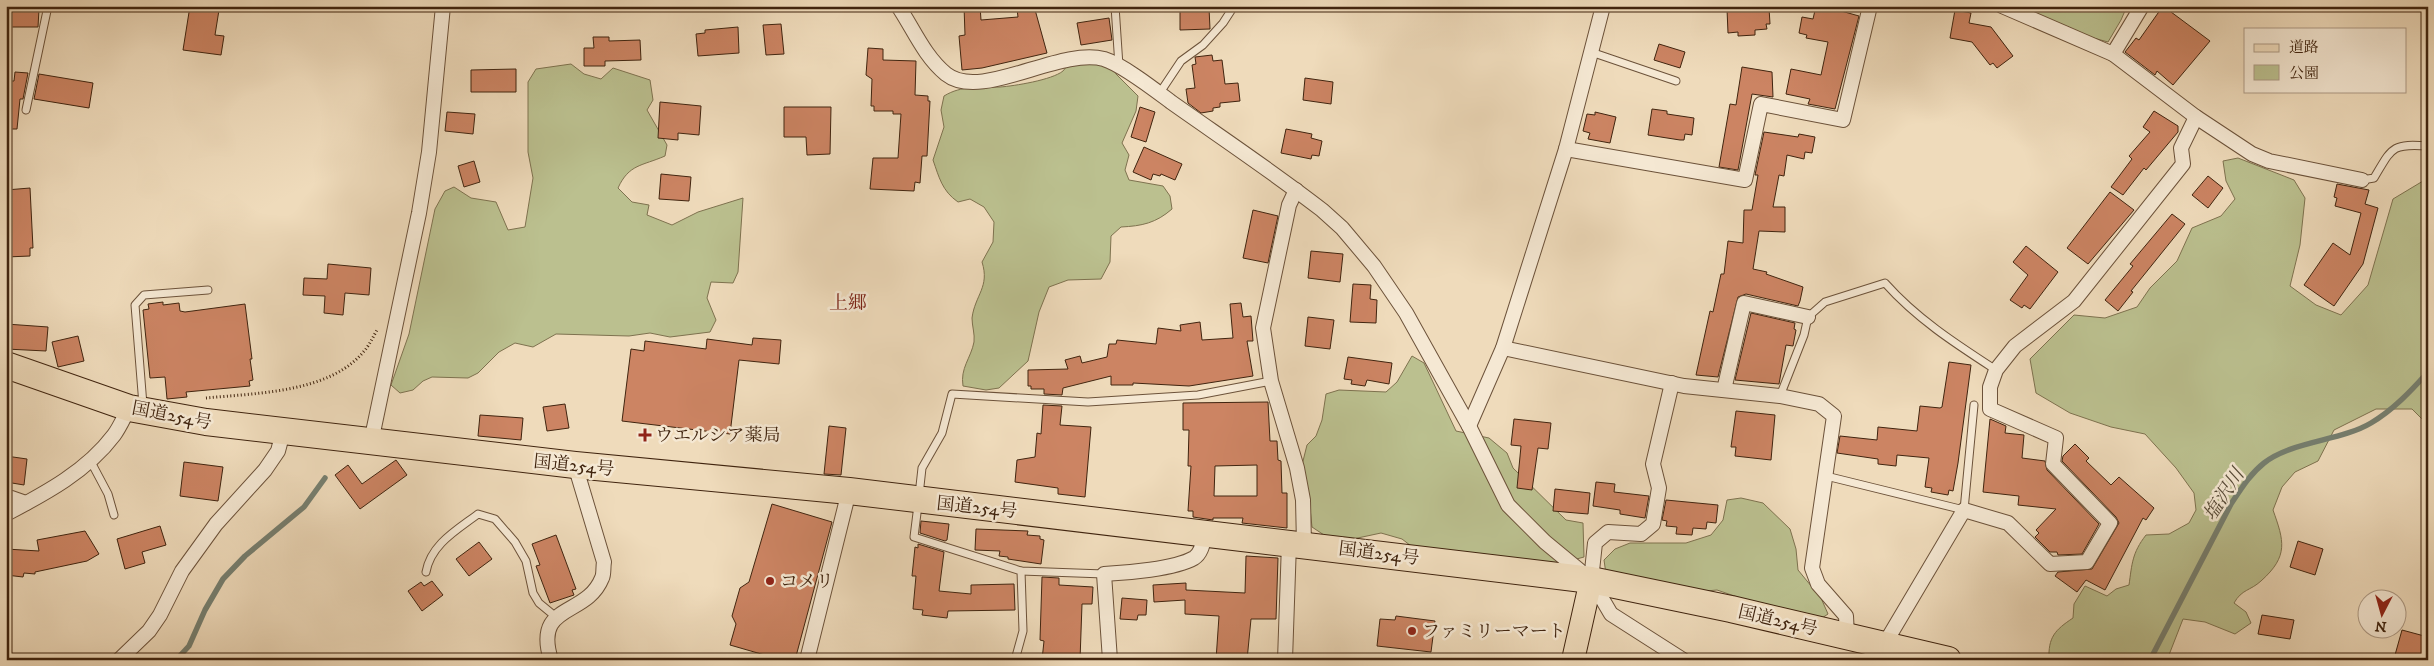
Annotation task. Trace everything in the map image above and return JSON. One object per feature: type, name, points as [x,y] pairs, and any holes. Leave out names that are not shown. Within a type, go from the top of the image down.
[{"type":"highway","name":"国道254号","points":[[6,365],[136,409],[206,422],[575,465],[849,491],[919,501],[1592,580],[1847,636],[1882,652],[1948,660]]},
{"type":"main road","points":[[1573,660],[1592,580]]},
{"type":"street","points":[[371,442],[419,213],[429,152],[443,6]]},
{"type":"street","points":[[898,6],[925,49],[947,74],[964,82],[982,82],[1069,59],[1104,60],[1120,67],[1296,190],[1342,228],[1374,266],[1406,313],[1469,426],[1508,504],[1545,542],[1592,580],[1612,614],[1683,660]]},
{"type":"street","points":[[1469,426],[1503,348],[1566,149],[1603,6]]},
{"type":"street","points":[[1566,149],[1746,180],[1761,104],[1843,120],[1870,6]]},
{"type":"street","points":[[2002,6],[2113,54],[2196,117],[2252,154],[2269,161],[2362,180]]},
{"type":"street","points":[[2113,54],[2142,6]]},
{"type":"street","points":[[1882,652],[1964,510],[2008,523],[2050,564],[2086,562],[2110,523],[2053,464],[2056,438],[1990,408],[1990,387],[1996,370],[2015,346],[2074,302],[2183,164],[2181,148],[2196,117]]},
{"type":"street","points":[[1285,660],[1296,544],[1303,500],[1297,468],[1271,381],[1263,328],[1289,205],[1296,190]]},
{"type":"street","points":[[1724,390],[1744,303],[1808,318]]},
{"type":"street","points":[[1503,348],[1672,383],[1780,396],[1819,404],[1834,416],[1812,568],[1818,584],[1846,616],[1847,636]]},
{"type":"street","points":[[1592,580],[1595,543],[1608,532],[1641,534],[1653,524],[1659,488],[1653,464],[1672,383]]},
{"type":"street","points":[[6,514],[52,490],[90,460],[136,409]]},
{"type":"street","points":[[119,660],[149,630],[160,615],[182,571],[211,531],[265,470],[278,451],[283,432]]},
{"type":"street","points":[[552,660],[547,647],[547,629],[556,617],[588,598],[602,578],[604,562],[575,465]]},
{"type":"street","points":[[807,660],[849,491]]},
{"type":"street","points":[[6,496],[26,503]]},
{"type":"street","points":[[1110,660],[1104,574],[1174,565],[1195,558],[1201,550],[1205,534]]},
{"type":"lane","points":[[26,110],[48,6]]},
{"type":"lane","points":[[1115,6],[1120,67]]},
{"type":"lane","points":[[1159,94],[1181,61],[1203,45],[1223,23],[1234,6]]},
{"type":"lane","points":[[1591,52],[1676,81]]},
{"type":"lane","points":[[2362,180],[2374,178],[2391,150],[2406,144],[2428,146]]},
{"type":"lane","points":[[1780,396],[1804,335],[1808,318],[1825,302],[1885,283],[1903,303],[1947,339],[1996,370]]},
{"type":"lane","points":[[136,409],[135,306],[144,295],[208,290]]},
{"type":"lane","points":[[1104,574],[1021,570],[914,538],[922,468],[942,433],[952,394],[1088,402],[1198,395],[1271,381]]},
{"type":"lane","points":[[1826,476],[1964,510],[1974,405]]},
{"type":"lane","points":[[90,460],[108,494],[114,515]]},
{"type":"lane","points":[[426,572],[428,559],[439,545],[478,514],[490,516],[495,519],[515,542],[526,561],[533,593],[539,603],[556,617]]},
{"type":"lane","points":[[1014,660],[1023,631],[1021,570]]},
{"type":"path","points":[[203,398],[303,387],[336,374],[365,351],[381,324],[398,308]]},
{"type":"green space","points":[[2018,6],[2127,6],[2108,42],[2090,37]]},
{"type":"green space","points":[[1107,55],[1116,74],[1138,96],[1136,111],[1122,143],[1129,155],[1125,170],[1129,180],[1163,186],[1170,196],[1172,209],[1160,218],[1148,223],[1121,227],[1111,236],[1110,262],[1101,279],[1068,280],[1049,287],[1039,312],[1028,361],[999,388],[986,390],[963,386],[964,368],[974,342],[972,318],[983,285],[984,271],[982,262],[993,242],[994,222],[984,207],[970,199],[958,202],[953,198],[939,178],[933,160],[944,127],[941,110],[944,96],[957,90],[978,87],[1000,87],[1042,80],[1063,71],[1075,56]]},
{"type":"green space","points":[[571,64],[584,74],[601,79],[613,68],[650,80],[653,100],[647,110],[667,145],[665,156],[632,170],[622,180],[618,188],[632,202],[649,205],[647,215],[672,225],[698,212],[743,198],[738,272],[733,283],[711,282],[707,298],[716,320],[710,332],[670,337],[650,333],[629,336],[556,334],[533,347],[515,343],[499,352],[478,373],[468,378],[432,377],[423,381],[413,390],[400,393],[391,385],[409,334],[435,209],[445,191],[454,187],[471,198],[496,202],[508,230],[525,227],[533,178],[528,152],[528,82],[536,69]]},
{"type":"green space","points":[[2238,158],[2294,180],[2305,198],[2300,245],[2290,286],[2316,305],[2341,315],[2368,285],[2393,199],[2428,178],[2428,425],[2412,409],[2376,409],[2334,430],[2318,461],[2295,472],[2282,487],[2273,510],[2280,531],[2282,548],[2280,556],[2270,572],[2257,584],[2240,595],[2234,603],[2246,612],[2251,623],[2235,634],[2205,622],[2183,619],[2167,660],[2049,660],[2051,640],[2057,630],[2073,618],[2074,604],[2085,586],[2107,596],[2116,589],[2129,585],[2135,553],[2146,535],[2169,534],[2189,523],[2196,510],[2194,493],[2176,468],[2145,434],[2111,427],[2070,413],[2036,393],[2030,359],[2074,315],[2105,318],[2137,307],[2150,288],[2177,261],[2192,228],[2221,216],[2235,199],[2226,181],[2223,161]]},
{"type":"green space","points":[[1412,356],[1424,363],[1456,431],[1489,438],[1507,453],[1513,468],[1566,520],[1583,523],[1584,557],[1558,564],[1415,549],[1402,539],[1381,533],[1353,539],[1330,539],[1312,527],[1309,498],[1302,465],[1307,445],[1316,436],[1322,420],[1326,394],[1339,390],[1386,392],[1397,382]]},
{"type":"green space","points":[[1741,498],[1763,503],[1790,529],[1796,549],[1798,570],[1821,598],[1828,614],[1822,618],[1746,600],[1717,590],[1695,592],[1606,574],[1604,560],[1615,549],[1630,543],[1686,543],[1711,535],[1723,520],[1727,500]]},
{"type":"building","points":[[190,6],[219,10],[215,35],[224,36],[221,55],[183,50]]},
{"type":"building","points":[[964,6],[980,6],[981,20],[1018,17],[1017,9],[1034,6],[1047,53],[982,68],[962,70],[959,36],[965,35]]},
{"type":"building","points":[[1733,6],[1769,8],[1770,24],[1766,24],[1767,29],[1755,30],[1755,35],[1738,36],[1738,32],[1728,33],[1727,9],[1733,9]]},
{"type":"building","points":[[1816,6],[1835,6],[1834,9],[1859,16],[1835,109],[1808,104],[1810,99],[1786,94],[1791,69],[1821,75],[1828,42],[1806,38],[1807,35],[1799,33],[1802,17],[1813,19]]},
{"type":"building","points":[[2163,6],[2210,41],[2173,85],[2157,71],[2155,75],[2125,52],[2136,38],[2139,40]]},
{"type":"building","points":[[1209,8],[1210,29],[1180,30],[1180,9]]},
{"type":"building","points":[[10,9],[39,9],[38,27],[10,27]]},
{"type":"building","points":[[1955,10],[1971,13],[1969,23],[1991,27],[2013,56],[1997,68],[1993,63],[1990,65],[1972,42],[1950,38]]},
{"type":"building","points":[[1109,18],[1112,40],[1081,45],[1077,23]]},
{"type":"building","points":[[781,24],[784,54],[766,55],[763,25]]},
{"type":"building","points":[[738,27],[739,53],[698,56],[696,34],[705,33],[705,30]]},
{"type":"building","points":[[593,37],[609,37],[609,41],[640,40],[641,60],[605,61],[605,66],[584,66],[584,48],[594,48]]},
{"type":"building","points":[[1659,44],[1685,52],[1680,68],[1654,60]]},
{"type":"building","points":[[868,48],[883,49],[883,60],[916,61],[915,95],[928,96],[928,101],[930,101],[927,156],[922,156],[920,183],[915,182],[914,191],[870,189],[873,158],[898,158],[901,114],[893,114],[893,111],[874,111],[874,106],[871,106],[872,79],[866,75]]},
{"type":"building","points":[[1212,55],[1213,61],[1222,60],[1225,84],[1238,83],[1240,101],[1220,103],[1220,107],[1213,108],[1213,111],[1201,113],[1188,103],[1186,89],[1195,88],[1192,65],[1196,64],[1195,57]]},
{"type":"building","points":[[1742,67],[1772,72],[1773,97],[1752,94],[1738,170],[1719,167],[1730,104],[1736,105]]},
{"type":"building","points":[[516,69],[516,92],[471,92],[471,70]]},
{"type":"building","points":[[15,72],[28,73],[23,99],[20,99],[17,129],[6,129],[6,81],[14,81]]},
{"type":"building","points":[[39,74],[93,83],[89,108],[34,99]]},
{"type":"building","points":[[1305,78],[1333,82],[1331,104],[1303,100]]},
{"type":"building","points":[[660,102],[701,106],[699,135],[678,133],[678,140],[658,138]]},
{"type":"building","points":[[784,107],[831,107],[830,154],[807,155],[806,137],[784,137]]},
{"type":"building","points":[[1140,107],[1155,112],[1146,142],[1131,137]]},
{"type":"building","points":[[1652,109],[1667,111],[1667,114],[1694,118],[1692,135],[1685,134],[1684,140],[1680,140],[1648,135]]},
{"type":"building","points":[[2154,111],[2178,126],[2178,132],[2146,170],[2144,168],[2123,195],[2111,187],[2132,159],[2129,156],[2150,132],[2143,127]]},
{"type":"building","points":[[447,112],[475,114],[473,134],[445,131]]},
{"type":"building","points":[[1595,112],[1616,117],[1610,143],[1588,139],[1590,133],[1583,131],[1587,114],[1595,115]]},
{"type":"building","points":[[1286,129],[1312,134],[1311,138],[1322,141],[1319,156],[1312,155],[1311,159],[1281,153]]},
{"type":"building","points":[[1764,132],[1798,137],[1799,134],[1815,137],[1812,153],[1805,152],[1804,159],[1787,155],[1784,176],[1779,175],[1773,207],[1785,207],[1785,232],[1759,231],[1753,269],[1767,272],[1766,274],[1803,287],[1800,301],[1798,306],[1746,294],[1738,297],[1718,377],[1696,375],[1710,311],[1713,312],[1721,274],[1724,274],[1728,241],[1743,243],[1744,210],[1752,210],[1758,175],[1755,175]]},
{"type":"building","points":[[1144,147],[1182,164],[1175,180],[1161,174],[1160,176],[1153,174],[1151,180],[1133,172]]},
{"type":"building","points":[[474,161],[480,182],[464,187],[458,166]]},
{"type":"building","points":[[661,174],[691,177],[689,201],[659,199]]},
{"type":"building","points":[[2208,176],[2223,188],[2208,208],[2192,195]]},
{"type":"building","points":[[2337,184],[2369,190],[2365,204],[2378,208],[2363,264],[2334,306],[2304,285],[2333,243],[2350,255],[2361,213],[2335,206],[2337,198],[2334,197]]},
{"type":"building","points":[[30,188],[33,248],[30,248],[30,256],[6,257],[6,190]]},
{"type":"building","points":[[2110,192],[2134,210],[2088,264],[2067,248]]},
{"type":"building","points":[[1253,210],[1278,216],[1268,263],[1243,258]]},
{"type":"building","points":[[2172,214],[2185,224],[2131,291],[2133,292],[2118,311],[2105,300],[2133,266],[2130,264]]},
{"type":"building","points":[[2026,246],[2058,272],[2030,309],[2024,305],[2022,308],[2010,300],[2028,275],[2013,262]]},
{"type":"building","points":[[1311,251],[1343,254],[1340,282],[1308,278]]},
{"type":"building","points":[[328,264],[371,268],[369,295],[345,293],[343,315],[324,313],[325,296],[303,295],[304,278],[327,279]]},
{"type":"building","points":[[1353,284],[1371,285],[1370,299],[1377,300],[1376,323],[1350,322]]},
{"type":"building","points":[[163,302],[163,305],[179,303],[180,311],[185,312],[245,304],[252,359],[250,359],[253,380],[249,381],[250,386],[186,392],[187,397],[167,399],[165,377],[150,378],[143,310],[149,309],[148,304]]},
{"type":"building","points":[[1241,303],[1243,317],[1251,316],[1253,341],[1247,341],[1253,376],[1189,386],[1133,383],[1133,385],[1111,385],[1111,376],[1063,388],[1062,395],[1044,394],[1044,389],[1031,389],[1031,386],[1028,386],[1028,370],[1068,369],[1065,360],[1080,356],[1082,363],[1107,357],[1109,344],[1116,344],[1117,340],[1156,344],[1158,328],[1181,331],[1180,325],[1200,322],[1202,340],[1233,338],[1230,304]]},
{"type":"building","points":[[1751,313],[1795,323],[1794,329],[1796,330],[1793,346],[1786,345],[1779,384],[1735,380]]},
{"type":"building","points":[[1308,317],[1334,320],[1330,349],[1305,346]]},
{"type":"building","points":[[6,324],[48,327],[46,351],[6,349]]},
{"type":"building","points":[[78,336],[84,361],[58,367],[52,342]]},
{"type":"building","points":[[753,338],[781,340],[779,364],[739,360],[730,434],[622,421],[631,349],[644,351],[645,341],[706,349],[707,339],[752,345]]},
{"type":"building","points":[[1348,357],[1392,363],[1389,384],[1367,380],[1365,386],[1351,384],[1352,380],[1344,379]]},
{"type":"building","points":[[1949,362],[1971,365],[1953,491],[1949,490],[1948,495],[1931,492],[1932,488],[1925,487],[1929,458],[1897,455],[1896,466],[1878,464],[1878,459],[1837,453],[1840,436],[1877,440],[1878,427],[1917,431],[1920,406],[1942,407]]},
{"type":"building","points":[[1268,402],[1270,441],[1277,441],[1278,460],[1281,461],[1282,493],[1287,493],[1287,528],[1242,523],[1243,518],[1213,518],[1213,520],[1193,517],[1193,511],[1188,511],[1191,466],[1188,466],[1189,430],[1183,430],[1183,403]],"holes":[[[1257,465],[1257,496],[1214,496],[1215,466]]]},
{"type":"building","points":[[565,404],[569,428],[547,431],[543,407]]},
{"type":"building","points":[[1043,405],[1062,406],[1060,425],[1091,427],[1085,497],[1058,494],[1058,488],[1015,482],[1017,460],[1035,457],[1037,433],[1041,434]]},
{"type":"building","points":[[1736,411],[1775,415],[1771,460],[1735,456],[1736,447],[1731,447]]},
{"type":"building","points":[[480,415],[523,418],[521,440],[478,436]]},
{"type":"building","points":[[1514,419],[1551,423],[1548,449],[1538,448],[1532,490],[1517,488],[1521,446],[1511,445]]},
{"type":"building","points":[[1990,419],[2006,426],[2005,433],[2024,435],[2022,458],[2045,461],[2047,470],[2099,524],[2082,554],[2058,555],[2057,552],[2050,552],[2035,537],[2039,533],[2036,530],[2056,509],[2018,505],[2019,496],[1983,492]]},
{"type":"building","points":[[829,426],[846,428],[841,475],[824,474]]},
{"type":"building","points":[[2075,444],[2089,458],[2086,461],[2111,485],[2119,477],[2154,508],[2146,520],[2143,518],[2105,590],[2086,580],[2077,592],[2055,576],[2058,572],[2092,569],[2119,523],[2116,517],[2062,461],[2063,456]]},
{"type":"building","points":[[6,456],[27,459],[24,485],[6,482]]},
{"type":"building","points":[[396,460],[407,475],[360,509],[335,475],[348,465],[362,484]]},
{"type":"building","points":[[184,462],[223,467],[218,501],[180,496]]},
{"type":"building","points":[[1596,482],[1615,484],[1614,492],[1649,496],[1645,518],[1620,514],[1620,510],[1593,506]]},
{"type":"building","points":[[1555,489],[1590,493],[1588,514],[1553,511]]},
{"type":"building","points":[[1666,500],[1718,505],[1716,523],[1707,522],[1706,529],[1693,528],[1692,535],[1676,534],[1677,527],[1666,526],[1667,521],[1662,520]]},
{"type":"building","points":[[772,504],[832,522],[795,660],[782,660],[730,645],[736,624],[732,616],[740,588],[749,582]]},
{"type":"building","points":[[921,521],[949,524],[947,540],[920,533]]},
{"type":"building","points":[[160,526],[166,545],[142,552],[145,563],[125,569],[117,539]]},
{"type":"building","points":[[976,529],[1028,531],[1027,535],[1040,536],[1040,539],[1044,540],[1041,564],[1008,559],[1008,557],[999,556],[1000,551],[975,550]]},
{"type":"building","points":[[85,531],[99,554],[87,561],[35,572],[35,574],[24,573],[23,577],[6,575],[6,549],[39,551],[37,540]]},
{"type":"building","points":[[556,535],[576,589],[572,590],[574,595],[550,603],[536,566],[540,565],[532,544]]},
{"type":"building","points":[[2298,541],[2323,549],[2315,575],[2290,567]]},
{"type":"building","points":[[479,542],[492,559],[469,576],[456,559]]},
{"type":"building","points":[[918,544],[944,552],[939,591],[971,594],[971,585],[1014,584],[1015,610],[948,611],[947,618],[922,615],[923,610],[913,609],[916,576],[912,576],[915,547],[918,548]]},
{"type":"building","points":[[1246,556],[1278,558],[1276,619],[1251,619],[1247,660],[1216,660],[1219,616],[1185,614],[1185,600],[1154,602],[1153,585],[1186,583],[1186,590],[1245,593]]},
{"type":"building","points":[[1042,577],[1059,578],[1059,585],[1093,587],[1092,604],[1082,604],[1080,660],[1042,660],[1044,641],[1040,640]]},
{"type":"building","points":[[432,581],[443,595],[422,611],[408,591],[421,582],[424,586]]},
{"type":"building","points":[[1122,598],[1147,600],[1146,615],[1138,615],[1137,620],[1120,619]]},
{"type":"building","points":[[2262,615],[2294,620],[2290,639],[2258,634]]},
{"type":"building","points":[[1396,616],[1435,621],[1431,652],[1377,646],[1380,619],[1395,620]]},
{"type":"building","points":[[2406,631],[2428,637],[2428,660],[2410,660],[2395,655],[2400,638],[2406,638]]},
{"type":"waterway","name":"塩沢川","points":[[2150,660],[2231,504],[2254,472],[2264,463],[2288,450],[2346,434],[2371,423],[2394,406],[2428,372]]},
{"type":"waterway","points":[[176,660],[189,646],[205,610],[223,579],[245,556],[304,507],[325,478]]},
{"type":"place","name":"ウエルシア薬局","points":[[645,435]]},
{"type":"place","name":"コメリ","points":[[770,581]]},
{"type":"place","name":"ファミリーマート","points":[[1412,631]]},
{"type":"district","name":"上郷","points":[[848,302]]}]
